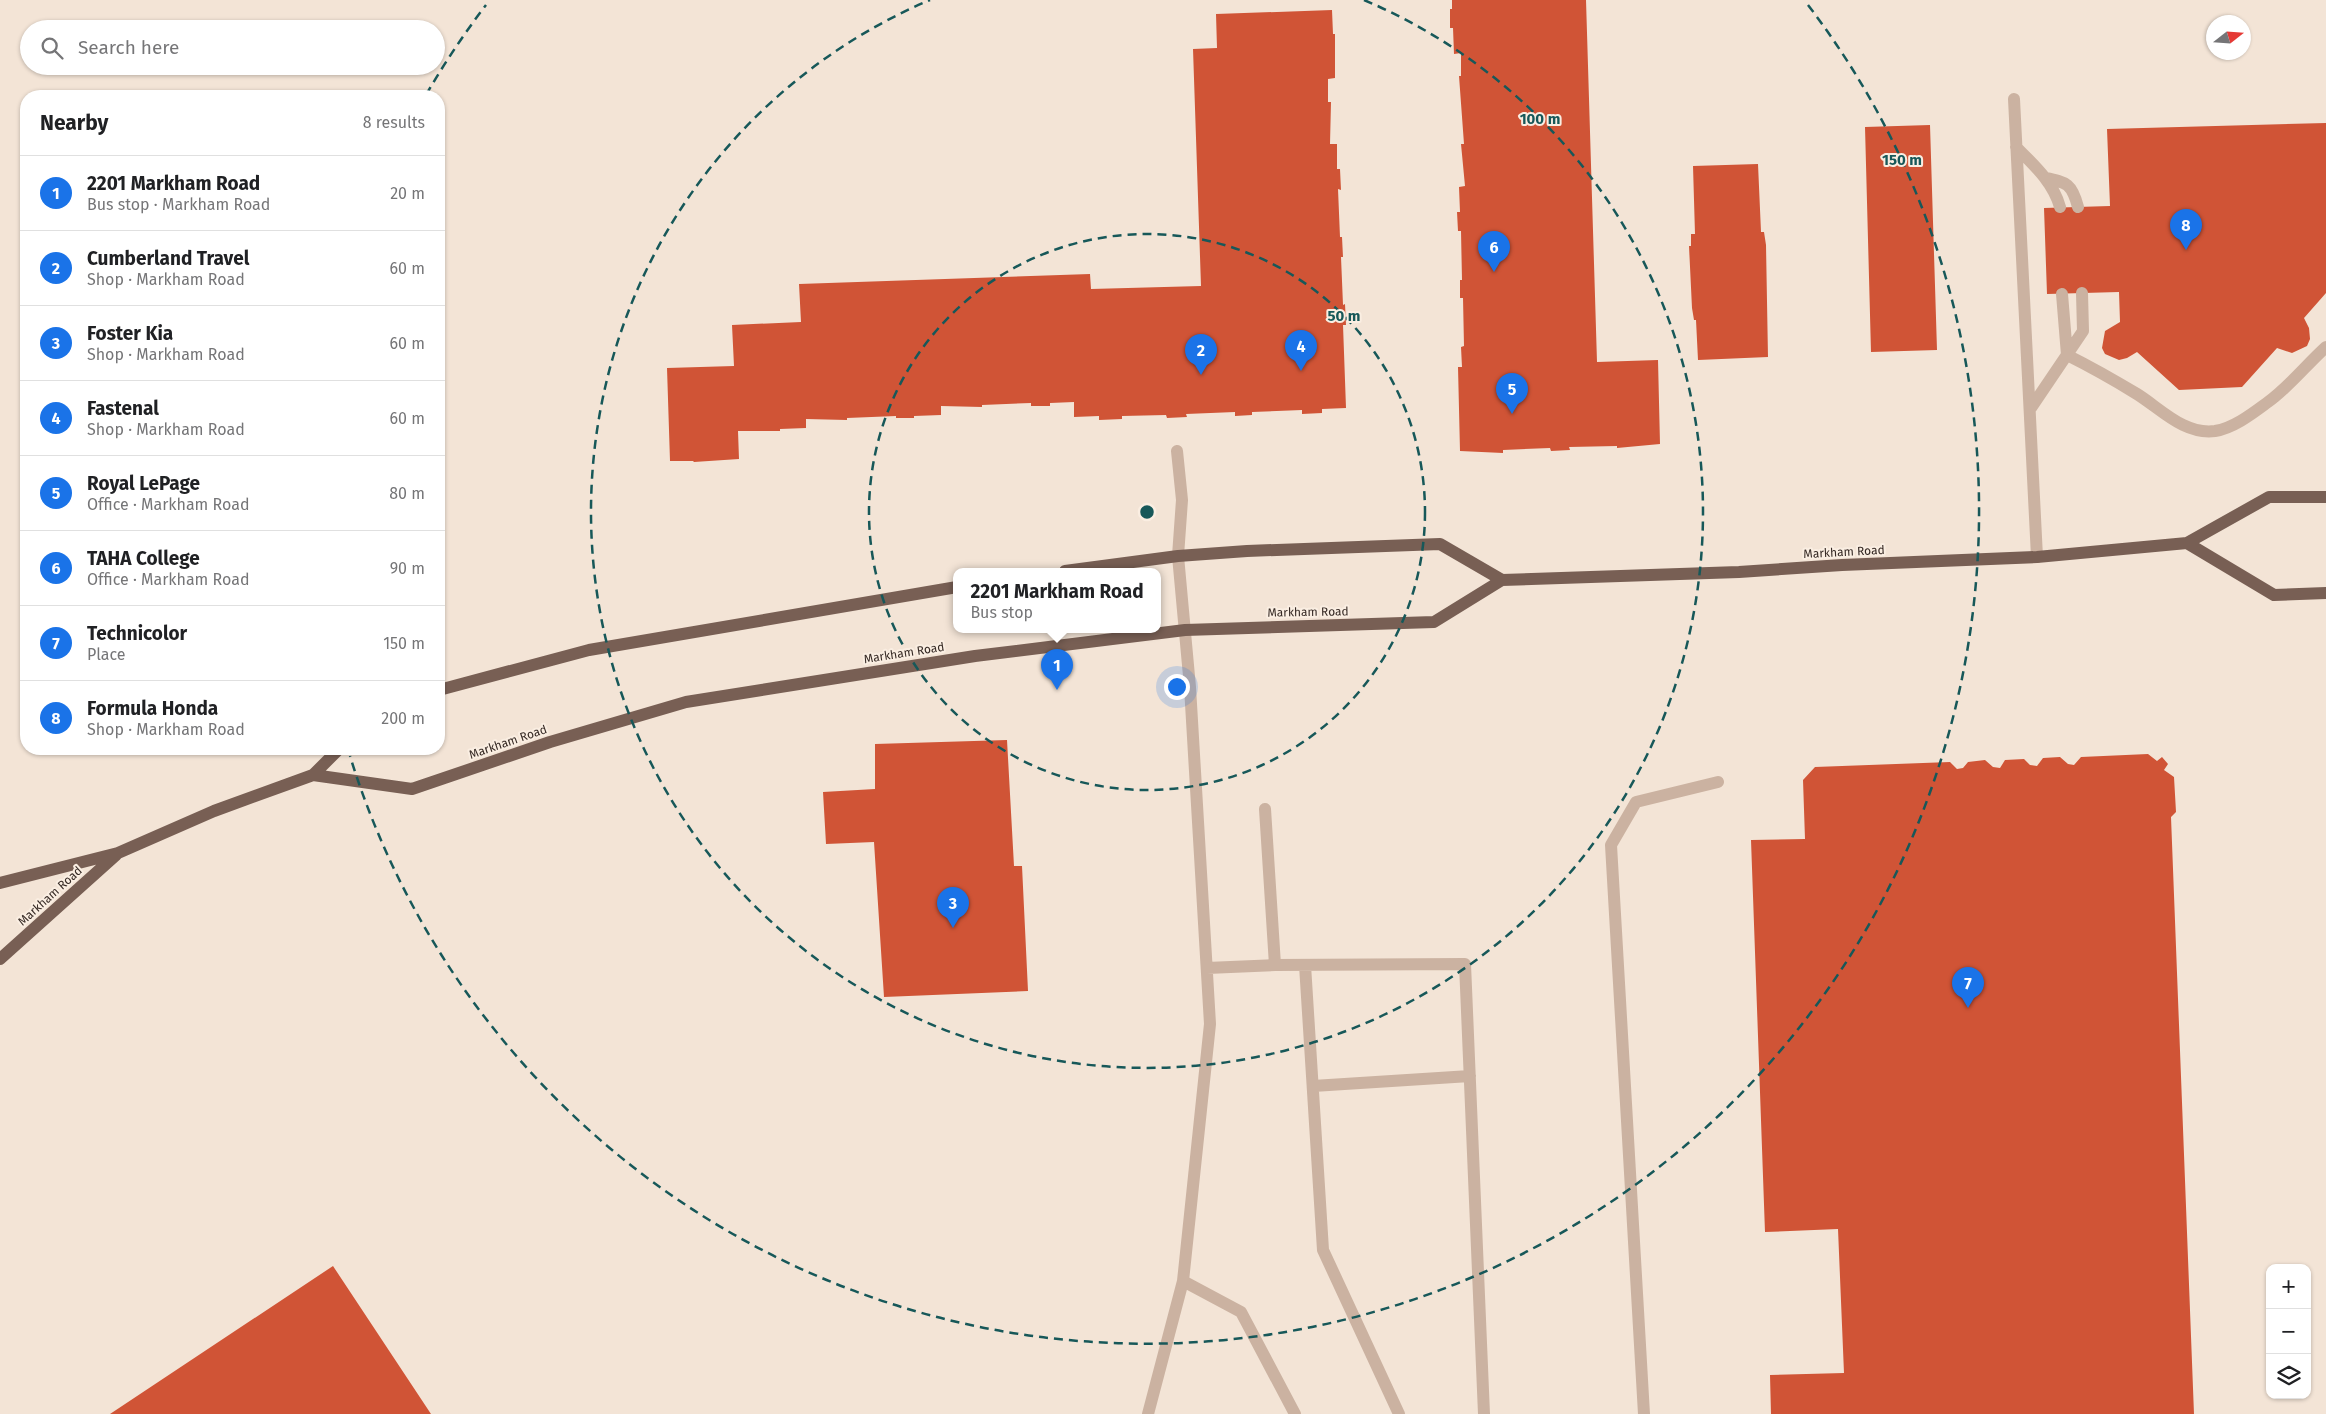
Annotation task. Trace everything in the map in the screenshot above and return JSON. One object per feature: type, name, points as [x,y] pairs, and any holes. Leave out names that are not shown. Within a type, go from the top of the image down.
[{"type":"main road","name":"Markham Road","points":[[1161,633],[1185,630],[1434,622],[1502,580],[1739,572],[1842,565],[2037,557],[2187,543],[2269,497],[2326,497]]},
{"type":"main road","points":[[2187,543],[2274,595],[2326,593]]},
{"type":"main road","points":[[1088,568],[1178,556],[1247,551],[1440,544],[1502,580]]},
{"type":"main road","points":[[445,688],[589,650],[953,588]]},
{"type":"main road","name":"Markham Road","points":[[313,774],[412,789],[550,742],[686,702],[975,656],[1161,633]]},
{"type":"main road","name":"Markham Road","points":[[0,883],[118,853],[214,811],[313,774],[333,755]]},
{"type":"main road","name":"Markham Road","points":[[0,959],[118,853]]},
{"type":"lane","points":[[2014,99],[2037,557]]},
{"type":"lane","points":[[2016,147],[2045,178],[2056,194],[2060,207]]},
{"type":"lane","points":[[2045,178],[2063,181],[2070,186],[2078,207]]},
{"type":"lane","points":[[2030,408],[2083,330],[2082,293]]},
{"type":"lane","points":[[2062,294],[2067,355]]},
{"type":"lane","points":[[2067,355],[2096,369],[2171,418],[2193,430],[2213,431],[2229,427],[2269,401],[2326,347]]},
{"type":"lane","points":[[1148,1414],[1183,1280],[1210,1024],[1185,630],[1178,556],[1182,500],[1178,451]]},
{"type":"lane","points":[[1644,1414],[1611,846],[1636,802],[1718,782]]},
{"type":"lane","points":[[1265,809],[1275,965]]},
{"type":"lane","points":[[1207,968],[1275,965],[1465,964],[1484,1414]]},
{"type":"lane","points":[[1305,965],[1323,1250],[1399,1414]]},
{"type":"lane","points":[[1313,1086],[1470,1076]]},
{"type":"lane","points":[[1183,1280],[1241,1312],[1295,1414]]},
{"type":"building","points":[[1452,0],[1586,0],[1597,362],[1658,360],[1660,444],[1617,448],[1617,446],[1569,447],[1570,450],[1551,451],[1550,448],[1503,450],[1503,453],[1460,451],[1458,367],[1462,367],[1461,347],[1464,346],[1463,298],[1460,298],[1460,280],[1462,280],[1461,231],[1458,231],[1457,212],[1460,212],[1459,187],[1465,186],[1461,144],[1464,144],[1459,76],[1461,76],[1461,53],[1454,54],[1453,28],[1450,28]]},
{"type":"building","points":[[1332,10],[1333,34],[1335,34],[1335,78],[1328,79],[1328,102],[1331,102],[1330,144],[1337,144],[1337,169],[1340,169],[1341,190],[1338,189],[1340,237],[1342,237],[1343,257],[1341,257],[1343,305],[1345,304],[1346,325],[1343,325],[1346,408],[1322,409],[1322,413],[1302,414],[1302,410],[1252,412],[1252,415],[1235,416],[1235,412],[1186,414],[1187,417],[1167,418],[1166,415],[1122,416],[1122,419],[1099,420],[1099,416],[1074,417],[1074,402],[1050,403],[1050,406],[1031,406],[1031,403],[982,405],[982,407],[941,406],[941,415],[914,416],[914,418],[896,418],[896,416],[847,418],[847,420],[806,419],[806,428],[780,429],[780,431],[738,431],[739,459],[694,462],[670,461],[667,368],[734,366],[732,325],[801,322],[799,284],[1090,274],[1091,289],[1201,286],[1193,49],[1217,48],[1216,14]]},
{"type":"building","points":[[2326,123],[2326,293],[2304,318],[2309,328],[2310,339],[2307,346],[2292,353],[2277,348],[2242,387],[2179,390],[2137,352],[2119,360],[2105,354],[2102,348],[2105,331],[2120,322],[2119,292],[2047,294],[2044,208],[2110,206],[2107,129]]},
{"type":"building","points":[[1930,125],[1937,350],[1871,352],[1865,127]]},
{"type":"building","points":[[1758,164],[1761,232],[1764,232],[1766,245],[1768,357],[1698,360],[1696,320],[1694,320],[1692,308],[1689,246],[1691,246],[1691,234],[1695,234],[1693,166]]},
{"type":"building","points":[[1007,740],[1014,866],[1022,866],[1028,991],[884,997],[874,842],[826,844],[823,792],[875,789],[875,744]]},
{"type":"building","points":[[2148,754],[2157,761],[2162,757],[2168,764],[2164,770],[2174,777],[2176,812],[2171,817],[2194,1414],[1771,1414],[1770,1375],[1844,1373],[1838,1229],[1765,1232],[1751,840],[1805,839],[1803,780],[1815,767],[1950,762],[1957,769],[1963,768],[1968,762],[1985,760],[1993,767],[2000,768],[2005,760],[2024,759],[2030,765],[2037,766],[2043,758],[2060,757],[2068,764],[2074,765],[2081,757]]},
{"type":"building","points":[[333,1266],[431,1414],[110,1414]]},
{"type":"place","name":"Formula Honda","points":[[2186,250]]},
{"type":"place","name":"TAHA College","points":[[1494,272]]},
{"type":"place","name":"Fastenal","points":[[1301,371]]},
{"type":"place","name":"Cumberland Travel","points":[[1201,375]]},
{"type":"place","name":"Royal LePage","points":[[1512,414]]},
{"type":"place","name":"2201 Markham Road","points":[[1057,690]]},
{"type":"place","name":"Foster Kia","points":[[953,928]]},
{"type":"place","name":"Technicolor","points":[[1968,1008]]}]
